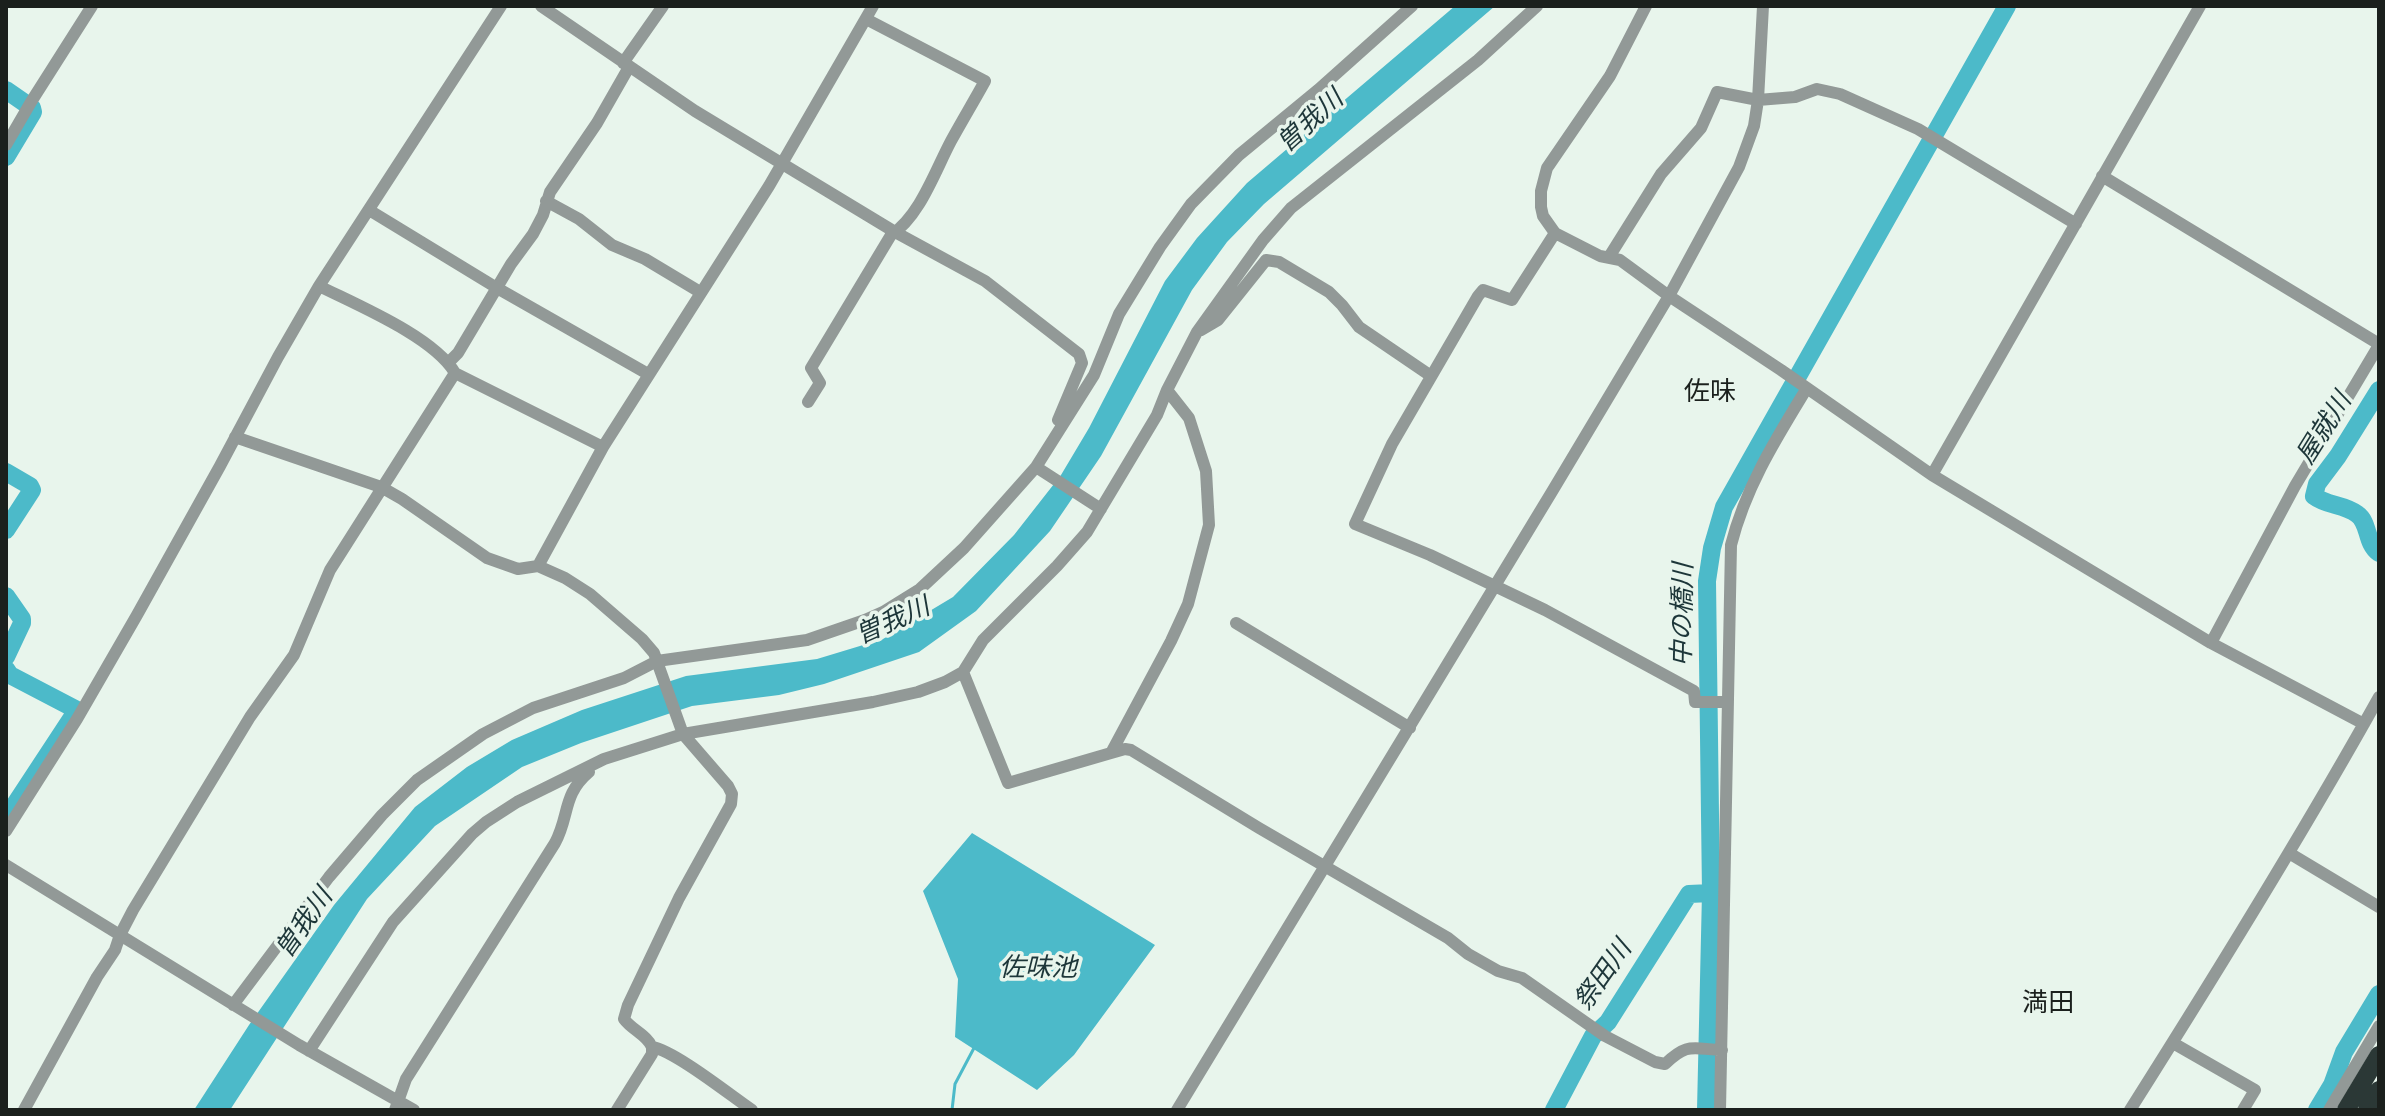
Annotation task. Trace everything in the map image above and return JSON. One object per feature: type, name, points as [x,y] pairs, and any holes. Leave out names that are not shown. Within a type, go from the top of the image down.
[{"type":"highway","points":[[2348,1110],[2379,1056]]},
{"type":"highway","points":[[2369,1110],[2379,1093]]},
{"type":"street","points":[[6,145],[92,6]]},
{"type":"street","points":[[6,831],[85,706],[319,286],[501,6]]},
{"type":"street","points":[[233,1005],[329,877],[382,815],[417,780],[483,734],[533,708],[659,666],[807,640],[845,628],[883,612],[920,589],[964,548],[1038,469],[1082,363],[1079,354],[985,281],[895,232],[695,111],[626,65],[558,10],[541,6]]},
{"type":"street","points":[[24,1110],[115,950],[120,935],[250,717],[294,655],[330,570],[511,264],[533,234],[550,192],[597,123],[626,65],[663,6]]},
{"type":"street","points":[[538,566],[603,447],[783,163],[873,6]]},
{"type":"street","points":[[1048,445],[1094,375],[1119,314],[1191,204],[1239,155],[1412,6]]},
{"type":"street","points":[[304,1048],[393,922],[472,834],[517,802],[604,759],[682,732],[873,702],[918,692],[963,672],[983,640],[1087,532],[1098,506],[1157,415],[1197,332],[1263,240],[1291,208],[1465,71],[1537,6]]},
{"type":"street","points":[[1646,6],[1610,76],[1547,168],[1541,191],[1541,207],[1543,216],[1555,233],[1600,256],[1620,260],[1932,475],[2211,643],[2364,724]]},
{"type":"street","points":[[1177,1110],[1669,296],[1739,167],[1754,126],[1758,100],[1763,6]]},
{"type":"street","points":[[1932,475],[2200,6]]},
{"type":"street","points":[[808,402],[820,383],[811,368],[891,235],[901,229],[934,179],[950,143],[985,81],[866,19]]},
{"type":"street","points":[[1609,257],[1661,174],[1701,128],[1717,92],[1758,100],[1795,97],[1817,89],[1840,94],[1918,129],[2076,224]]},
{"type":"street","points":[[2102,176],[2379,345],[2295,486],[2211,643]]},
{"type":"street","points":[[546,201],[579,219],[612,245],[645,259],[700,292]]},
{"type":"street","points":[[369,210],[648,374]]},
{"type":"street","points":[[1555,233],[1512,300],[1483,290],[1392,444],[1355,524],[1430,555],[1545,610],[1694,691],[1695,702],[1727,702]]},
{"type":"street","points":[[1197,332],[1218,320],[1266,260],[1279,262],[1329,292],[1359,327],[1431,376]]},
{"type":"street","points":[[319,286],[409,333],[452,368],[603,447]]},
{"type":"street","points":[[1720,1110],[1731,545],[1749,488],[1807,388]]},
{"type":"street","points":[[1111,753],[1188,604],[1209,525],[1206,471],[1189,418],[1167,390]]},
{"type":"street","points":[[235,437],[381,487],[487,558],[518,569],[538,566],[565,578],[590,594],[654,653],[682,732],[732,794],[731,804],[679,898],[628,1005],[624,1019],[650,1041],[652,1054],[617,1110]]},
{"type":"street","points":[[1038,469],[1098,506]]},
{"type":"street","points":[[1236,623],[1410,728]]},
{"type":"street","points":[[963,672],[1008,783],[1125,749],[1131,750],[1448,938],[1468,954],[1498,971],[1522,978],[1605,1036],[1655,1062],[1665,1064],[1682,1049],[1689,1047],[1721,1050]]},
{"type":"street","points":[[2130,1110],[2289,853],[2379,697]]},
{"type":"street","points":[[397,1106],[406,1079],[555,843],[574,787],[604,759]]},
{"type":"street","points":[[2289,853],[2379,907]]},
{"type":"street","points":[[6,865],[397,1106],[414,1110]]},
{"type":"street","points":[[2329,1110],[2379,1026]]},
{"type":"street","points":[[2173,1043],[2255,1090],[2243,1110]]},
{"type":"street","points":[[652,1047],[660,1048],[752,1110]]},
{"type":"water","points":[[1455,6],[1495,6],[1264,204],[1227,242],[1192,290],[1101,456],[1050,531],[976,611],[919,652],[824,684],[779,695],[692,706],[581,743],[522,767],[435,826],[367,899],[230,1110],[194,1110],[249,1025],[334,905],[415,807],[467,767],[512,740],[582,710],[686,676],[817,659],[883,639],[953,597],[1014,535],[1061,475],[1089,428],[1165,281],[1197,238],[1247,183]]},
{"type":"water","name":"佐味池","points":[[972,833],[1155,945],[1074,1055],[1037,1090],[955,1037],[958,979],[923,891]]},
{"type":"waterway","name":"中の橋川","points":[[1706,1110],[1711,893],[1707,581],[1712,548],[1724,507],[2007,6]]},
{"type":"waterway","points":[[6,90],[32,108],[33,112],[6,157]]},
{"type":"waterway","name":"屋就川","points":[[2379,390],[2317,484],[2314,496],[2357,514],[2364,522],[2371,544],[2379,553]]},
{"type":"waterway","points":[[6,472],[32,490],[6,530]]},
{"type":"waterway","points":[[6,596],[22,619],[6,657]]},
{"type":"waterway","points":[[6,669],[10,675],[77,710],[6,818]]},
{"type":"waterway","name":"祭田川","points":[[1554,1110],[1593,1036],[1608,1022],[1689,894],[1711,893]]},
{"type":"waterway","name":"屋就川","points":[[2317,1110],[2332,1085],[2344,1052],[2379,994]]},
{"type":"waterway","points":[[952,1110],[955,1084],[974,1048]]},
{"type":"district","name":"佐味","points":[[1710,393]]},
{"type":"district","name":"満田","points":[[2048,1004]]},
{"type":"water label","name":"曽我川","points":[[1311,122]]},
{"type":"water label","name":"曽我川","points":[[893,622]]},
{"type":"water label","name":"曽我川","points":[[305,924]]}]
